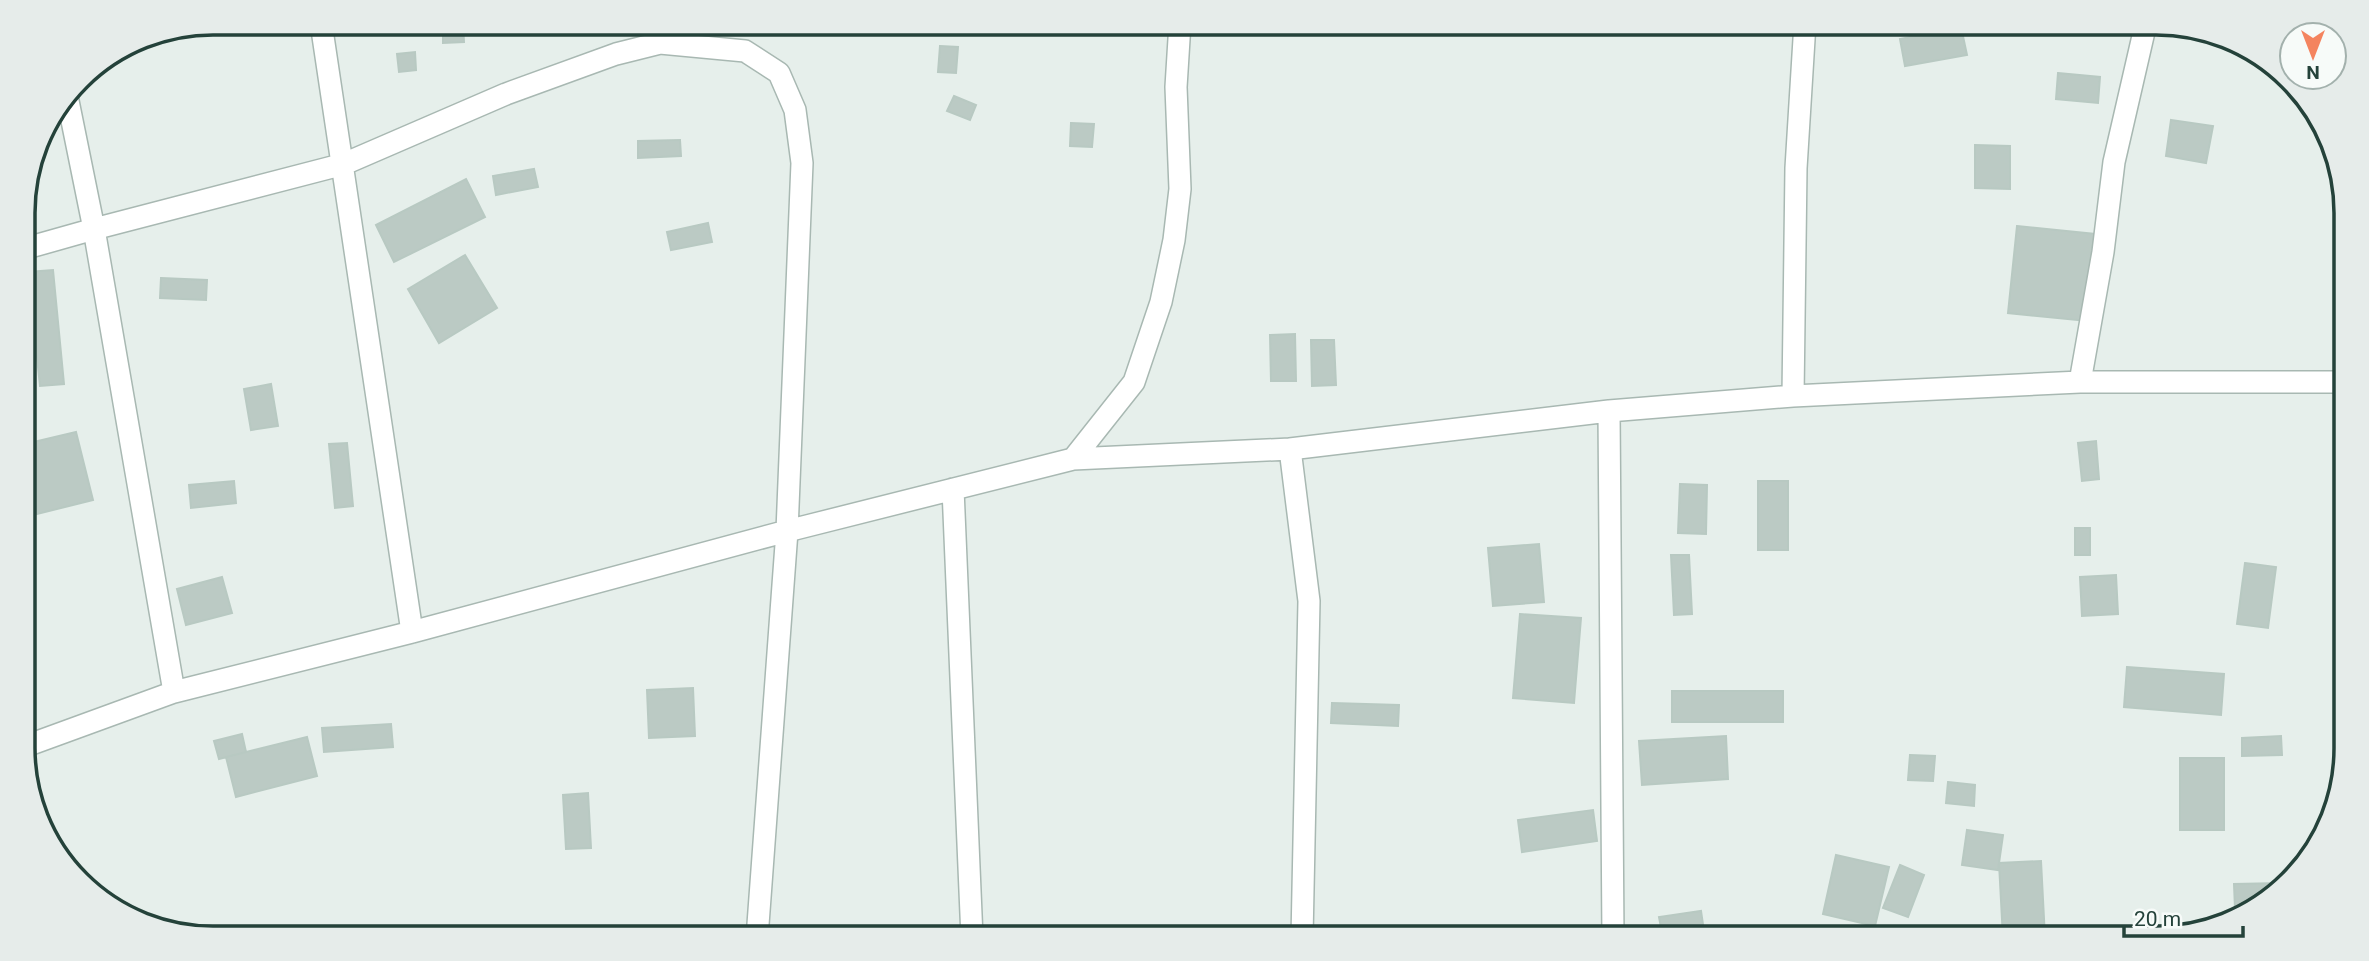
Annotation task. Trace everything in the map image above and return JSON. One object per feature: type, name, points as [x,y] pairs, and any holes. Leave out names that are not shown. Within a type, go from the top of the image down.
[{"type":"street","points":[[323,35],[412,632]]},
{"type":"street","points":[[656,35],[660,43]]},
{"type":"street","points":[[1073,459],[1134,382],[1161,302],[1174,240],[1180,188],[1176,87],[1179,35]]},
{"type":"street","points":[[1793,396],[1796,168],[1804,35]]},
{"type":"street","points":[[2080,383],[2103,252],[2114,162],[2143,35]]},
{"type":"street","points":[[35,246],[344,164],[506,94],[616,54],[660,43],[745,51],[779,73],[794,110],[802,163],[787,531],[758,926]]},
{"type":"street","points":[[70,108],[94,229],[174,692]]},
{"type":"street","points":[[35,743],[174,692],[1073,459],[1290,449],[1609,411],[1793,396],[2080,383],[2334,382]]},
{"type":"street","points":[[1609,411],[1613,926]]},
{"type":"street","points":[[1290,449],[1309,601],[1302,926]]},
{"type":"street","points":[[953,489],[971,926]]},
{"type":"building","points":[[443,35],[464,35],[464,42],[443,43]]},
{"type":"building","points":[[1920,35],[1963,35],[1967,55],[1905,66],[1900,39]]},
{"type":"building","points":[[940,46],[958,47],[956,73],[938,72]]},
{"type":"building","points":[[415,52],[416,70],[399,72],[397,54]]},
{"type":"building","points":[[2058,73],[2100,77],[2098,103],[2056,99]]},
{"type":"building","points":[[954,96],[976,105],[970,120],[947,111]]},
{"type":"building","points":[[2171,120],[2213,126],[2206,163],[2166,156]]},
{"type":"building","points":[[1071,123],[1094,124],[1092,147],[1070,146]]},
{"type":"building","points":[[680,140],[681,156],[638,158],[638,141]]},
{"type":"building","points":[[1975,145],[2010,146],[2010,189],[1975,188]]},
{"type":"building","points":[[534,169],[538,187],[496,195],[493,176]]},
{"type":"building","points":[[466,179],[485,217],[394,262],[376,225]]},
{"type":"building","points":[[708,223],[712,242],[671,250],[667,232]]},
{"type":"building","points":[[2017,226],[2095,234],[2087,321],[2008,313]]},
{"type":"building","points":[[465,255],[497,308],[439,343],[408,289]]},
{"type":"building","points":[[53,270],[64,384],[40,386],[35,338],[35,271]]},
{"type":"building","points":[[161,278],[207,280],[206,300],[160,298]]},
{"type":"building","points":[[1295,334],[1296,381],[1271,381],[1270,335]]},
{"type":"building","points":[[1311,340],[1334,340],[1336,385],[1312,386]]},
{"type":"building","points":[[271,384],[278,426],[251,430],[244,389]]},
{"type":"building","points":[[76,432],[93,500],[35,514],[35,442]]},
{"type":"building","points":[[2096,441],[2099,479],[2082,481],[2078,443]]},
{"type":"building","points":[[347,443],[353,506],[335,508],[329,444]]},
{"type":"building","points":[[234,481],[236,503],[191,508],[189,485]]},
{"type":"building","points":[[1758,481],[1788,481],[1788,550],[1758,550]]},
{"type":"building","points":[[1680,484],[1707,485],[1706,534],[1678,533]]},
{"type":"building","points":[[2075,528],[2090,528],[2090,555],[2075,555]]},
{"type":"building","points":[[1539,544],[1544,602],[1493,606],[1488,548]]},
{"type":"building","points":[[1671,555],[1689,555],[1692,614],[1674,615]]},
{"type":"building","points":[[2245,563],[2276,567],[2268,628],[2237,624]]},
{"type":"building","points":[[2116,575],[2118,614],[2082,616],[2080,577]]},
{"type":"building","points":[[222,577],[232,613],[186,625],[177,589]]},
{"type":"building","points":[[1520,614],[1581,618],[1574,703],[1513,698]]},
{"type":"building","points":[[2127,667],[2224,674],[2221,715],[2124,707]]},
{"type":"building","points":[[693,688],[695,736],[649,738],[647,690]]},
{"type":"building","points":[[1672,691],[1783,691],[1783,722],[1672,722]]},
{"type":"building","points":[[1332,703],[1399,705],[1398,726],[1331,723]]},
{"type":"building","points":[[391,724],[393,747],[324,752],[322,728]]},
{"type":"building","points":[[242,734],[246,752],[219,759],[214,741]]},
{"type":"building","points":[[1726,736],[1728,779],[1642,785],[1639,741]]},
{"type":"building","points":[[2281,736],[2282,755],[2242,756],[2242,738]]},
{"type":"building","points":[[307,737],[317,776],[236,797],[226,757]]},
{"type":"building","points":[[1910,755],[1935,756],[1933,781],[1908,780]]},
{"type":"building","points":[[2180,758],[2224,758],[2224,830],[2180,830]]},
{"type":"building","points":[[1948,782],[1975,785],[1974,806],[1946,803]]},
{"type":"building","points":[[588,793],[591,848],[566,849],[563,795]]},
{"type":"building","points":[[1593,810],[1597,841],[1522,852],[1518,820]]},
{"type":"building","points":[[1967,830],[2003,835],[1998,870],[1962,865]]},
{"type":"building","points":[[1836,855],[1889,867],[1875,926],[1823,914]]},
{"type":"building","points":[[2041,861],[2044,926],[2002,926],[1999,863]]},
{"type":"building","points":[[1900,865],[1924,875],[1908,917],[1883,908]]},
{"type":"building","points":[[2271,883],[2235,907],[2234,884]]},
{"type":"building","points":[[1701,911],[1703,926],[1661,926],[1659,917]]}]
